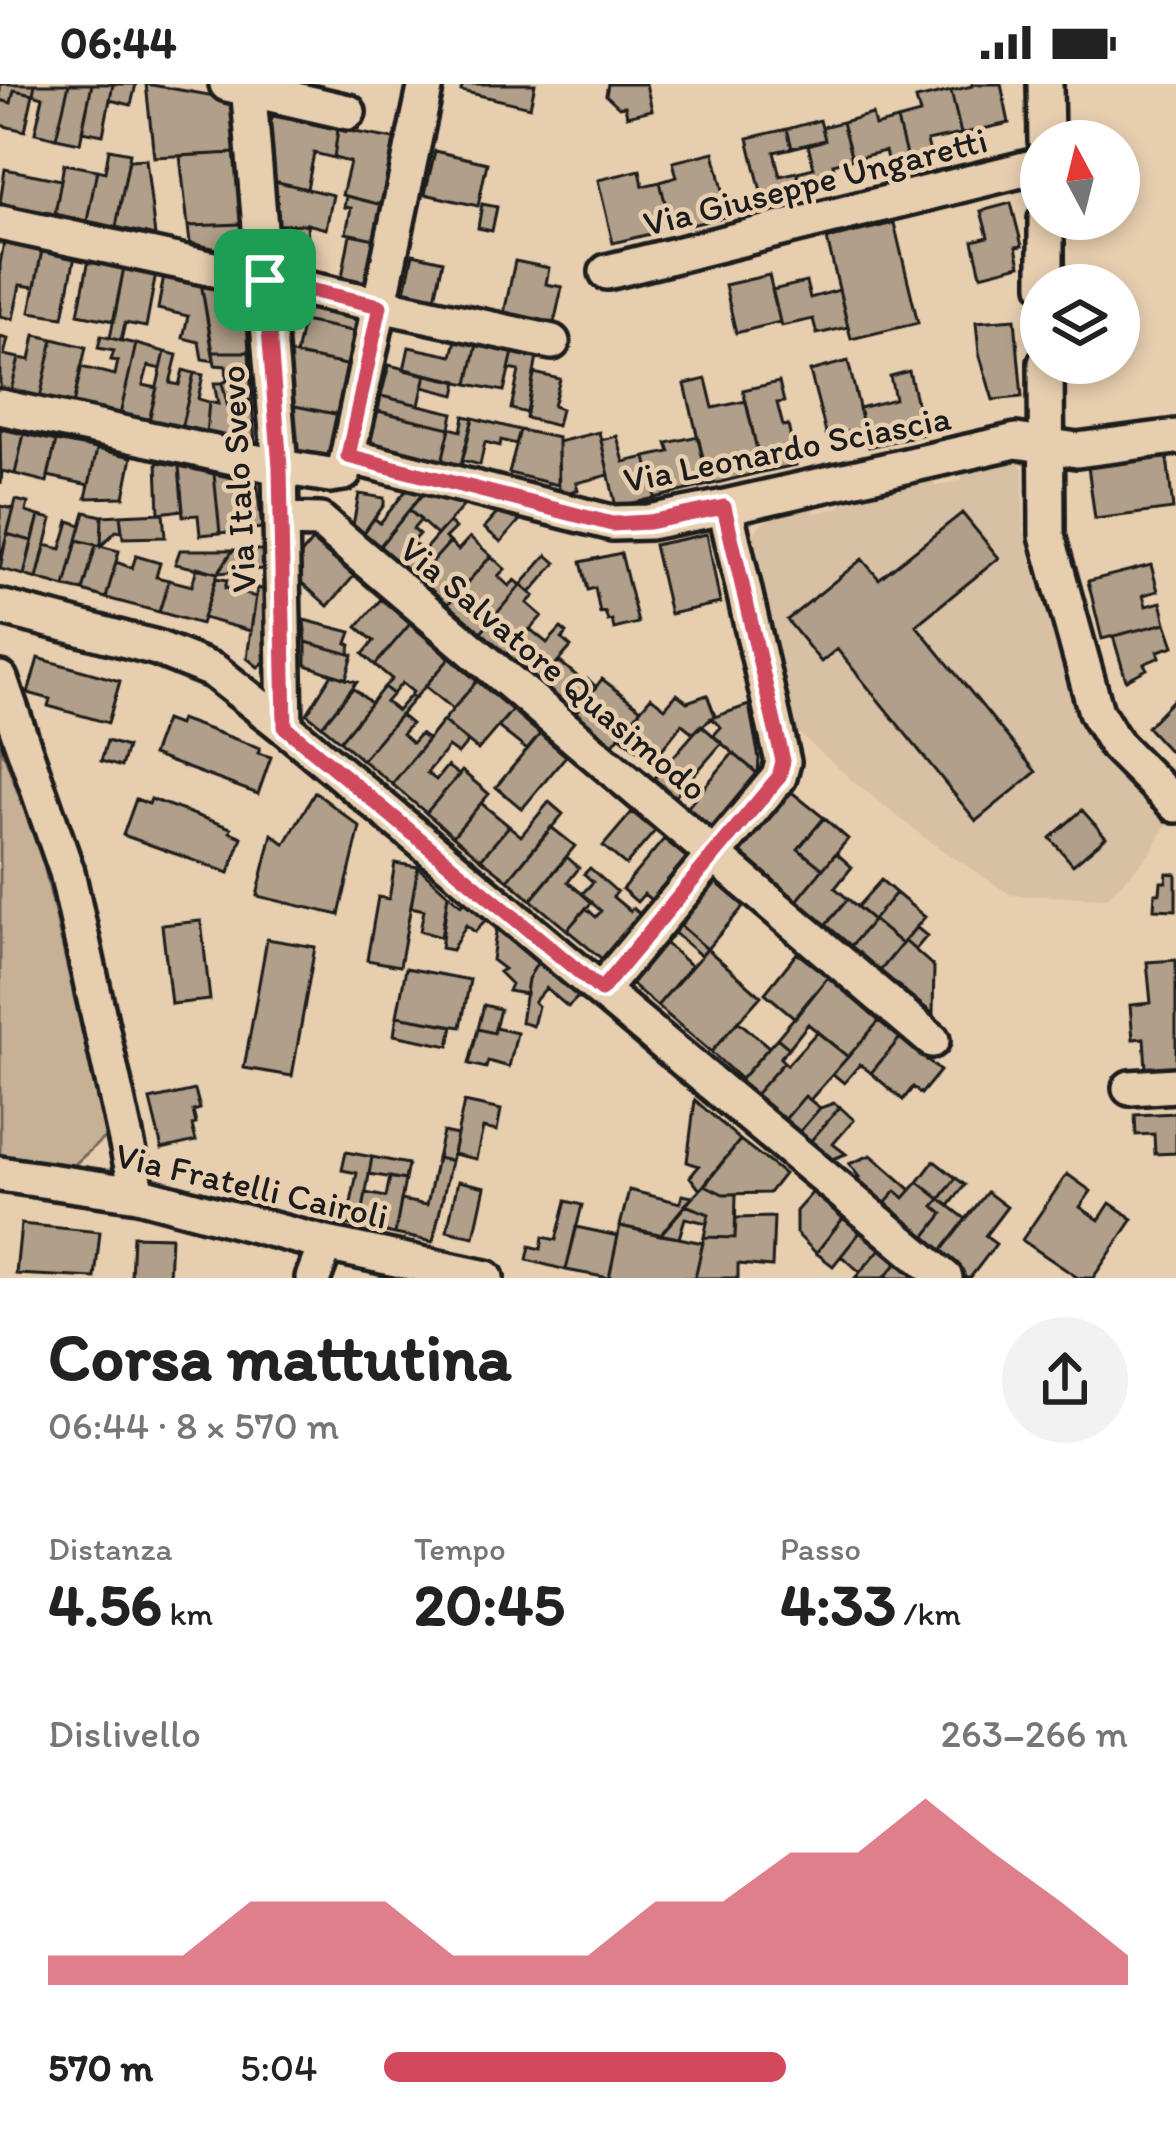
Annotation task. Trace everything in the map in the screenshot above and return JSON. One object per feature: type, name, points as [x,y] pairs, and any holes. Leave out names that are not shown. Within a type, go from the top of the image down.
[{"type":"street","points":[[0,407],[280,467],[344,473],[426,84]]},
{"type":"street","points":[[1045,84],[1046,120]]},
{"type":"street","points":[[240,86],[348,112]]},
{"type":"street","name":"Via Italo Svevo","points":[[240,86],[265,280],[280,467],[285,727]]},
{"type":"street","name":"Via Giuseppe Ungaretti","points":[[608,272],[1020,170]]},
{"type":"street","points":[[0,223],[552,342]]},
{"type":"street","points":[[1046,384],[1047,535],[1096,712],[1116,745],[1176,805]]},
{"type":"street","name":"Via Leonardo Sciascia","points":[[348,456],[612,524],[724,507],[1016,441],[1077,450],[1176,437]]},
{"type":"street","points":[[601,990],[779,777],[783,761],[724,507]]},
{"type":"street","name":"Via Salvatore Quasimodo","points":[[280,520],[320,521],[932,1040]]},
{"type":"street","points":[[0,607],[157,648],[214,671],[945,1278]]},
{"type":"street","points":[[0,679],[68,872],[138,1194]]},
{"type":"street","points":[[1130,1088],[1176,1084]]},
{"type":"street","name":"Via Fratelli Cairoli","points":[[0,1174],[138,1194],[326,1244],[486,1278]]},
{"type":"street","points":[[314,1278],[326,1244]]},
{"type":"shaded area","points":[[1014,460],[1023,468],[1024,530],[1093,746],[1110,769],[1168,822],[1149,855],[1107,898],[1011,895],[930,842],[792,727],[754,554],[752,536],[773,517],[810,507],[816,513],[841,507],[844,499],[929,477],[936,486],[950,483],[962,480],[963,471]]},
{"type":"shaded area","points":[[0,743],[43,861],[106,1136],[74,1165],[0,1156]]},
{"type":"building","points":[[0,84],[35,84],[33,94],[14,90],[11,103],[0,100]]},
{"type":"building","points":[[35,84],[69,84],[56,138],[35,133],[43,97],[33,94]]},
{"type":"building","points":[[69,84],[92,84],[80,143],[56,138]]},
{"type":"building","points":[[92,84],[113,84],[103,135],[82,131]]},
{"type":"building","points":[[113,84],[136,84],[131,105],[110,100]]},
{"type":"building","points":[[146,84],[232,99],[236,153],[154,157]]},
{"type":"building","points":[[463,84],[535,84],[530,107],[461,91]]},
{"type":"building","points":[[608,84],[646,84],[652,110],[627,116],[625,106],[619,107],[606,95]]},
{"type":"building","points":[[972,84],[1001,84],[1009,123],[961,134],[951,91]]},
{"type":"building","points":[[14,90],[33,94],[25,131],[0,125],[0,100],[11,103]]},
{"type":"building","points":[[951,91],[961,134],[927,141],[930,153],[907,159],[897,120],[920,114],[916,99]]},
{"type":"building","points":[[872,114],[875,126],[897,120],[907,159],[888,163],[885,151],[852,159],[842,122]]},
{"type":"building","points":[[273,116],[338,129],[334,158],[314,153],[307,189],[274,181]]},
{"type":"building","points":[[820,120],[825,140],[792,148],[787,129]]},
{"type":"building","points":[[842,122],[852,159],[833,164],[837,181],[802,189],[797,172],[814,168],[808,145],[825,140],[822,127]]},
{"type":"building","points":[[338,129],[394,139],[382,205],[342,195],[350,162],[334,158]]},
{"type":"building","points":[[787,129],[792,148],[774,152],[780,176],[797,172],[803,194],[764,204],[748,138]]},
{"type":"building","points":[[109,149],[130,153],[116,227],[87,221],[97,170],[105,172]]},
{"type":"building","points":[[435,151],[487,163],[478,206],[425,194]]},
{"type":"building","points":[[714,152],[729,216],[687,226],[685,219],[670,222],[660,182],[677,177],[673,162]]},
{"type":"building","points":[[236,153],[242,224],[188,226],[180,156]]},
{"type":"building","points":[[146,159],[155,236],[116,227],[129,160]]},
{"type":"building","points":[[64,164],[97,170],[87,221],[55,214]]},
{"type":"building","points":[[5,169],[61,180],[55,214],[0,203]]},
{"type":"building","points":[[640,170],[643,186],[660,182],[670,222],[653,226],[654,233],[613,243],[598,180]]},
{"type":"building","points":[[274,181],[333,195],[326,229],[278,225]]},
{"type":"building","points":[[346,196],[382,205],[375,239],[346,233],[351,208],[344,207]]},
{"type":"building","points":[[1011,203],[1022,246],[1016,247],[1020,265],[981,275],[973,241],[988,237],[981,211]]},
{"type":"building","points":[[482,204],[497,207],[492,231],[478,228]]},
{"type":"building","points":[[894,223],[918,323],[851,339],[827,239]]},
{"type":"building","points":[[242,224],[244,255],[190,243],[188,226]]},
{"type":"building","points":[[307,224],[310,270],[280,263],[278,225]]},
{"type":"building","points":[[350,234],[375,239],[366,282],[342,277]]},
{"type":"building","points":[[4,242],[42,250],[35,287],[20,285],[13,319],[0,316]]},
{"type":"building","points":[[42,250],[75,256],[63,317],[30,312]]},
{"type":"building","points":[[413,254],[443,261],[435,298],[405,292]]},
{"type":"building","points":[[89,259],[124,267],[114,321],[78,314]]},
{"type":"building","points":[[515,261],[549,268],[546,284],[562,287],[554,324],[504,313]]},
{"type":"building","points":[[124,267],[156,273],[146,327],[125,323],[121,341],[110,338]]},
{"type":"building","points":[[164,275],[201,282],[214,361],[202,359],[199,342],[183,338],[188,316],[158,309]]},
{"type":"building","points":[[769,275],[780,322],[736,333],[725,285]]},
{"type":"building","points":[[201,282],[245,291],[249,352],[213,352]]},
{"type":"building","points":[[806,282],[810,298],[839,290],[848,327],[817,334],[813,319],[781,326],[772,290]]},
{"type":"building","points":[[306,305],[360,316],[357,332],[303,321]]},
{"type":"building","points":[[1015,319],[1022,397],[993,400],[979,353],[976,322]]},
{"type":"building","points":[[303,321],[357,332],[351,366],[296,355]]},
{"type":"building","points":[[35,335],[53,339],[40,398],[11,391],[19,358],[30,360]]},
{"type":"building","points":[[101,336],[136,344],[120,415],[73,405],[81,367],[115,375],[118,361],[111,360],[114,351],[98,348]]},
{"type":"building","points":[[0,337],[8,339],[4,355],[19,358],[11,391],[0,389]]},
{"type":"building","points":[[53,339],[86,347],[73,405],[40,398]]},
{"type":"building","points":[[456,340],[477,344],[468,384],[404,370],[409,347],[452,356]]},
{"type":"building","points":[[136,344],[165,352],[161,369],[148,366],[143,385],[157,388],[149,421],[120,415]]},
{"type":"building","points":[[477,344],[513,352],[504,391],[468,384]]},
{"type":"building","points":[[165,352],[177,355],[170,383],[179,385],[183,370],[194,373],[181,429],[149,421]]},
{"type":"building","points":[[213,352],[249,352],[252,400],[227,402],[222,383],[227,381],[226,366],[215,365]]},
{"type":"building","points":[[513,352],[537,357],[527,413],[511,409],[519,371],[509,369]]},
{"type":"building","points":[[287,353],[351,366],[340,415],[290,405]]},
{"type":"building","points":[[848,361],[864,428],[827,437],[810,371]]},
{"type":"building","points":[[389,365],[426,374],[419,405],[381,396]]},
{"type":"building","points":[[909,371],[924,434],[869,447],[859,408],[895,399],[890,376]]},
{"type":"building","points":[[194,373],[203,375],[198,399],[209,402],[206,434],[181,429]]},
{"type":"building","points":[[534,373],[560,379],[553,406],[561,409],[557,426],[526,418]]},
{"type":"building","points":[[426,374],[458,381],[455,395],[423,387]]},
{"type":"building","points":[[706,379],[713,408],[746,401],[762,472],[709,485],[685,384]]},
{"type":"building","points":[[779,382],[784,402],[777,403],[783,426],[788,425],[796,465],[762,472],[743,390]]},
{"type":"building","points":[[214,383],[222,383],[236,440],[206,434],[209,402],[218,404]]},
{"type":"building","points":[[381,396],[453,413],[450,428],[378,411]]},
{"type":"building","points":[[252,400],[255,445],[236,440],[227,402]]},
{"type":"building","points":[[290,405],[340,415],[331,462],[292,453]]},
{"type":"building","points":[[378,411],[450,428],[441,466],[369,449]]},
{"type":"building","points":[[464,416],[473,418],[460,471],[441,466],[450,428],[461,431]]},
{"type":"building","points":[[473,418],[520,430],[516,444],[485,442],[480,465],[462,460]]},
{"type":"building","points":[[0,429],[24,434],[15,474],[2,471],[1,484]]},
{"type":"building","points":[[520,430],[558,438],[558,485],[509,473]]},
{"type":"building","points":[[599,432],[609,475],[576,483],[578,490],[559,494],[558,442]]},
{"type":"building","points":[[24,434],[56,441],[47,482],[15,474]]},
{"type":"building","points":[[617,436],[624,462],[646,457],[655,498],[616,507],[601,440]]},
{"type":"building","points":[[698,436],[709,485],[655,498],[646,457],[670,452],[667,443]]},
{"type":"building","points":[[56,441],[97,449],[89,485],[48,476]]},
{"type":"building","points":[[97,449],[132,457],[124,497],[86,498]]},
{"type":"building","points":[[1167,457],[1173,509],[1095,519],[1088,466]]},
{"type":"building","points":[[157,462],[179,466],[183,510],[159,513]]},
{"type":"building","points":[[179,466],[214,474],[220,533],[200,535],[198,515],[183,516]]},
{"type":"building","points":[[214,474],[257,483],[262,528],[220,533]]},
{"type":"building","points":[[409,487],[425,491],[379,547],[363,534],[374,518],[380,523]]},
{"type":"building","points":[[425,491],[468,501],[437,535],[409,510]]},
{"type":"building","points":[[359,494],[384,498],[363,534],[353,525]]},
{"type":"building","points":[[16,500],[28,503],[26,512],[39,516],[32,541],[7,534]]},
{"type":"building","points":[[0,506],[14,509],[0,561]]},
{"type":"building","points":[[501,509],[524,515],[501,542],[484,528]]},
{"type":"building","points":[[409,510],[421,520],[413,529],[419,534],[412,542],[422,551],[406,570],[379,547]]},
{"type":"building","points":[[85,512],[102,516],[101,546],[77,540]]},
{"type":"building","points":[[163,513],[165,537],[123,538],[120,515]]},
{"type":"building","points":[[962,513],[999,558],[916,625],[1036,772],[976,821],[837,649],[821,662],[787,620],[862,559],[879,579]]},
{"type":"building","points":[[120,515],[122,532],[116,531],[101,546],[102,516]]},
{"type":"building","points":[[39,516],[52,519],[37,579],[24,575]]},
{"type":"building","points":[[69,521],[81,525],[65,587],[37,579],[45,545],[61,549]]},
{"type":"building","points":[[449,522],[455,528],[445,538],[450,542],[417,579],[406,570]]},
{"type":"building","points":[[7,534],[32,541],[24,575],[0,569]]},
{"type":"building","points":[[707,534],[720,603],[670,614],[654,545]]},
{"type":"building","points":[[470,537],[491,556],[447,605],[417,579],[450,542],[458,550]]},
{"type":"building","points":[[77,540],[96,545],[83,591],[65,587]]},
{"type":"building","points":[[312,541],[354,576],[328,606],[301,582],[299,557]]},
{"type":"building","points":[[96,545],[119,551],[106,598],[83,591]]},
{"type":"building","points":[[180,550],[233,550],[218,573],[175,564]]},
{"type":"building","points":[[233,550],[263,550],[263,569],[218,573]]},
{"type":"building","points":[[621,553],[638,623],[614,629],[605,612],[600,613],[595,588],[588,590],[581,562]]},
{"type":"building","points":[[547,555],[556,563],[530,593],[521,585]]},
{"type":"building","points":[[136,556],[160,563],[156,577],[169,580],[159,612],[106,598],[116,562],[132,568]]},
{"type":"building","points":[[491,556],[505,569],[498,576],[509,586],[515,580],[521,585],[480,633],[447,605]]},
{"type":"building","points":[[1151,565],[1158,591],[1143,595],[1146,606],[1161,602],[1166,623],[1102,639],[1088,581]]},
{"type":"building","points":[[197,567],[218,573],[201,624],[159,612],[169,580],[192,586]]},
{"type":"building","points":[[216,578],[227,580],[225,588],[256,597],[251,631],[203,618]]},
{"type":"building","points":[[521,585],[534,596],[527,603],[542,616],[507,655],[480,633]]},
{"type":"building","points":[[257,588],[264,590],[267,660],[258,667],[247,658]]},
{"type":"building","points":[[381,599],[410,624],[375,665],[363,654],[374,641],[357,627]]},
{"type":"building","points":[[304,620],[351,632],[349,654],[306,642]]},
{"type":"building","points":[[1166,623],[1174,646],[1158,651],[1160,657],[1144,664],[1147,669],[1126,680],[1113,636]]},
{"type":"building","points":[[410,624],[450,658],[415,698],[402,683],[393,694],[384,687],[392,679],[375,665]]},
{"type":"building","points":[[561,628],[567,633],[562,639],[571,647],[539,683],[507,655],[530,629],[547,643]]},
{"type":"building","points":[[306,642],[353,655],[346,679],[306,665]]},
{"type":"building","points":[[38,658],[120,681],[108,723],[48,706],[50,699],[28,693]]},
{"type":"building","points":[[450,658],[477,681],[453,709],[425,686]]},
{"type":"building","points":[[559,661],[596,687],[575,713],[539,683]]},
{"type":"building","points":[[332,674],[357,682],[322,726],[307,714]]},
{"type":"building","points":[[602,679],[641,709],[613,744],[575,713]]},
{"type":"building","points":[[477,681],[512,710],[478,750],[443,721]]},
{"type":"building","points":[[384,687],[393,694],[386,702],[397,711],[411,695],[415,698],[362,760],[340,741]]},
{"type":"building","points":[[353,688],[371,703],[340,741],[322,726]]},
{"type":"building","points":[[677,694],[687,702],[707,695],[715,716],[693,733],[682,724],[652,762],[619,735],[651,697],[665,708]]},
{"type":"building","points":[[1176,697],[1176,748],[1172,754],[1147,727]]},
{"type":"building","points":[[749,705],[758,774],[713,736],[721,727],[711,718]]},
{"type":"building","points":[[512,710],[540,734],[527,750],[498,727]]},
{"type":"building","points":[[400,715],[411,724],[402,734],[412,743],[420,734],[428,740],[392,784],[362,760]]},
{"type":"building","points":[[180,719],[260,748],[258,753],[271,757],[258,794],[152,755],[165,720],[178,725]]},
{"type":"building","points":[[443,721],[468,742],[458,754],[448,747],[427,773],[436,780],[447,766],[459,775],[426,813],[392,784]]},
{"type":"building","points":[[701,725],[722,743],[675,797],[654,779]]},
{"type":"building","points":[[540,734],[566,756],[522,809],[496,787]]},
{"type":"building","points":[[107,741],[127,747],[121,767],[101,761]]},
{"type":"building","points":[[733,753],[758,774],[713,829],[687,808]]},
{"type":"building","points":[[462,771],[489,794],[453,836],[426,813]]},
{"type":"building","points":[[789,790],[824,818],[798,849],[823,869],[796,902],[737,853]]},
{"type":"building","points":[[315,792],[360,827],[339,915],[257,896],[272,834],[285,844]]},
{"type":"building","points":[[136,799],[149,804],[151,799],[231,828],[230,832],[242,837],[229,873],[123,835]]},
{"type":"building","points":[[549,802],[563,814],[508,880],[481,859],[509,826],[521,836]]},
{"type":"building","points":[[481,803],[509,826],[481,859],[453,836]]},
{"type":"building","points":[[1082,810],[1106,837],[1073,865],[1050,838]]},
{"type":"building","points":[[632,812],[655,831],[626,865],[603,846]]},
{"type":"building","points":[[824,818],[848,839],[823,869],[798,849]]},
{"type":"building","points":[[551,827],[575,846],[531,900],[508,880]]},
{"type":"building","points":[[664,839],[687,858],[651,900],[644,894],[637,902],[622,889]]},
{"type":"building","points":[[836,853],[852,867],[835,888],[848,899],[825,926],[796,902]]},
{"type":"building","points":[[567,857],[579,868],[568,882],[592,902],[567,930],[531,900]]},
{"type":"building","points":[[395,863],[418,867],[400,966],[367,960],[378,897],[389,899]]},
{"type":"building","points":[[418,867],[448,894],[441,937],[420,931],[424,910],[411,907]]},
{"type":"building","points":[[590,868],[617,892],[613,897],[640,914],[602,959],[567,930],[586,908],[596,917],[601,911],[582,894],[593,882],[584,874]]},
{"type":"building","points":[[1167,873],[1176,874],[1176,910],[1154,909],[1155,893],[1160,893]]},
{"type":"building","points":[[881,880],[896,893],[873,920],[857,907]]},
{"type":"building","points":[[716,882],[744,906],[707,949],[679,924]]},
{"type":"building","points":[[896,893],[925,917],[902,944],[873,920]]},
{"type":"building","points":[[448,894],[461,905],[466,899],[488,917],[475,932],[466,925],[452,950],[441,948]]},
{"type":"building","points":[[848,899],[873,920],[850,947],[825,926]]},
{"type":"building","points":[[873,920],[902,944],[880,971],[850,947]]},
{"type":"building","points":[[201,921],[210,1000],[171,1004],[162,925]]},
{"type":"building","points":[[679,924],[707,949],[701,956],[673,932]]},
{"type":"building","points":[[497,925],[539,960],[526,994],[508,991],[511,984],[499,972],[504,969],[492,960]]},
{"type":"building","points":[[916,927],[927,936],[915,950],[905,941]]},
{"type":"building","points":[[267,939],[315,947],[292,1076],[244,1068]]},
{"type":"building","points":[[905,941],[934,967],[933,1014],[880,971]]},
{"type":"building","points":[[665,943],[691,966],[657,1006],[630,983]]},
{"type":"building","points":[[707,949],[761,996],[711,1052],[657,1006]]},
{"type":"building","points":[[797,953],[828,977],[795,1018],[765,993]]},
{"type":"building","points":[[539,960],[581,994],[568,1007],[546,988],[534,1002],[538,1006],[533,1026],[521,1022],[528,979]]},
{"type":"building","points":[[1176,960],[1176,1067],[1146,1069],[1144,1038],[1133,1039],[1130,1005],[1151,1003],[1147,962]]},
{"type":"building","points":[[406,968],[470,980],[461,1027],[397,1016]]},
{"type":"building","points":[[828,977],[879,1021],[848,1057],[808,1024],[789,1048],[777,1038]]},
{"type":"building","points":[[484,1005],[500,1009],[494,1033],[478,1029]]},
{"type":"building","points":[[397,1016],[453,1026],[449,1046],[394,1035]]},
{"type":"building","points":[[738,1021],[769,1047],[741,1079],[711,1052]]},
{"type":"building","points":[[879,1021],[900,1038],[871,1073],[860,1064],[844,1083],[833,1074]]},
{"type":"building","points":[[495,1028],[517,1033],[509,1067],[488,1061],[486,1068],[469,1064],[478,1029],[494,1033]]},
{"type":"building","points":[[817,1032],[848,1057],[782,1123],[752,1098]]},
{"type":"building","points":[[777,1038],[789,1048],[780,1058],[784,1062],[752,1098],[736,1085]]},
{"type":"building","points":[[900,1038],[940,1071],[921,1094],[913,1087],[903,1100],[871,1073]]},
{"type":"building","points":[[195,1090],[200,1109],[193,1111],[196,1141],[162,1149],[150,1100]]},
{"type":"building","points":[[805,1096],[820,1108],[796,1136],[782,1123]]},
{"type":"building","points":[[695,1100],[740,1140],[700,1190],[690,1177],[699,1166],[687,1162]]},
{"type":"building","points":[[464,1102],[501,1110],[497,1131],[483,1128],[476,1159],[453,1154]]},
{"type":"building","points":[[834,1103],[840,1107],[808,1144],[796,1136],[820,1108]]},
{"type":"building","points":[[840,1107],[854,1120],[833,1144],[846,1154],[827,1161],[808,1144]]},
{"type":"building","points":[[1176,1113],[1176,1153],[1155,1154],[1154,1134],[1136,1135],[1135,1115]]},
{"type":"building","points":[[443,1132],[457,1135],[451,1161],[437,1158]]},
{"type":"building","points":[[740,1140],[784,1174],[769,1193],[723,1194],[705,1185]]},
{"type":"building","points":[[346,1152],[372,1157],[360,1227],[333,1222],[336,1206],[350,1208],[357,1173],[342,1170]]},
{"type":"building","points":[[871,1155],[911,1190],[904,1198],[896,1191],[882,1207],[851,1181],[859,1177],[849,1164]]},
{"type":"building","points":[[372,1157],[408,1164],[405,1180],[369,1174]]},
{"type":"building","points":[[437,1158],[451,1161],[433,1242],[395,1234],[401,1200],[427,1205]]},
{"type":"building","points":[[934,1161],[956,1178],[940,1199],[918,1182]]},
{"type":"building","points":[[1067,1174],[1091,1191],[1080,1207],[1099,1220],[1110,1203],[1133,1219],[1093,1278],[1078,1278],[1022,1240]]},
{"type":"building","points":[[390,1177],[405,1180],[395,1234],[360,1227],[366,1193],[386,1197]]},
{"type":"building","points":[[956,1178],[965,1185],[949,1206],[940,1199]]},
{"type":"building","points":[[458,1181],[485,1187],[474,1237],[447,1231]]},
{"type":"building","points":[[918,1182],[940,1199],[934,1206],[943,1214],[922,1241],[882,1207],[896,1191],[904,1198]]},
{"type":"building","points":[[705,1185],[723,1194],[736,1194],[735,1238],[704,1237],[709,1214],[685,1205]]},
{"type":"building","points":[[629,1190],[680,1203],[682,1195],[693,1197],[660,1235],[620,1226]]},
{"type":"building","points":[[813,1192],[844,1217],[816,1253],[796,1233],[796,1211]]},
{"type":"building","points":[[987,1192],[1007,1207],[985,1236],[996,1244],[966,1278],[938,1255]]},
{"type":"building","points":[[940,1199],[966,1219],[938,1255],[922,1241],[943,1214],[934,1206]]},
{"type":"building","points":[[566,1201],[582,1205],[566,1270],[527,1260],[530,1246],[541,1249],[543,1237],[556,1240]]},
{"type":"building","points":[[685,1205],[709,1214],[707,1223],[685,1218],[679,1238],[660,1235]]},
{"type":"building","points":[[774,1217],[772,1267],[738,1264],[738,1278],[695,1278],[704,1237],[735,1238],[736,1218]]},
{"type":"building","points":[[844,1217],[861,1231],[833,1266],[816,1253]]},
{"type":"building","points":[[21,1224],[100,1232],[95,1278],[16,1274]]},
{"type":"building","points":[[620,1226],[703,1243],[695,1278],[609,1278]]},
{"type":"building","points":[[576,1227],[618,1236],[609,1278],[566,1270]]},
{"type":"building","points":[[861,1231],[881,1248],[860,1272],[841,1256]]},
{"type":"building","points":[[133,1236],[171,1237],[169,1278],[131,1278]]},
{"type":"building","points":[[881,1248],[898,1262],[884,1278],[855,1278]]},
{"type":"building","points":[[898,1262],[918,1278],[884,1278]]},
{"type":"route","points":[[265,280],[380,306],[348,456],[612,524],[724,507],[783,761],[779,777],[601,990],[285,727],[280,467],[265,280]]}]
